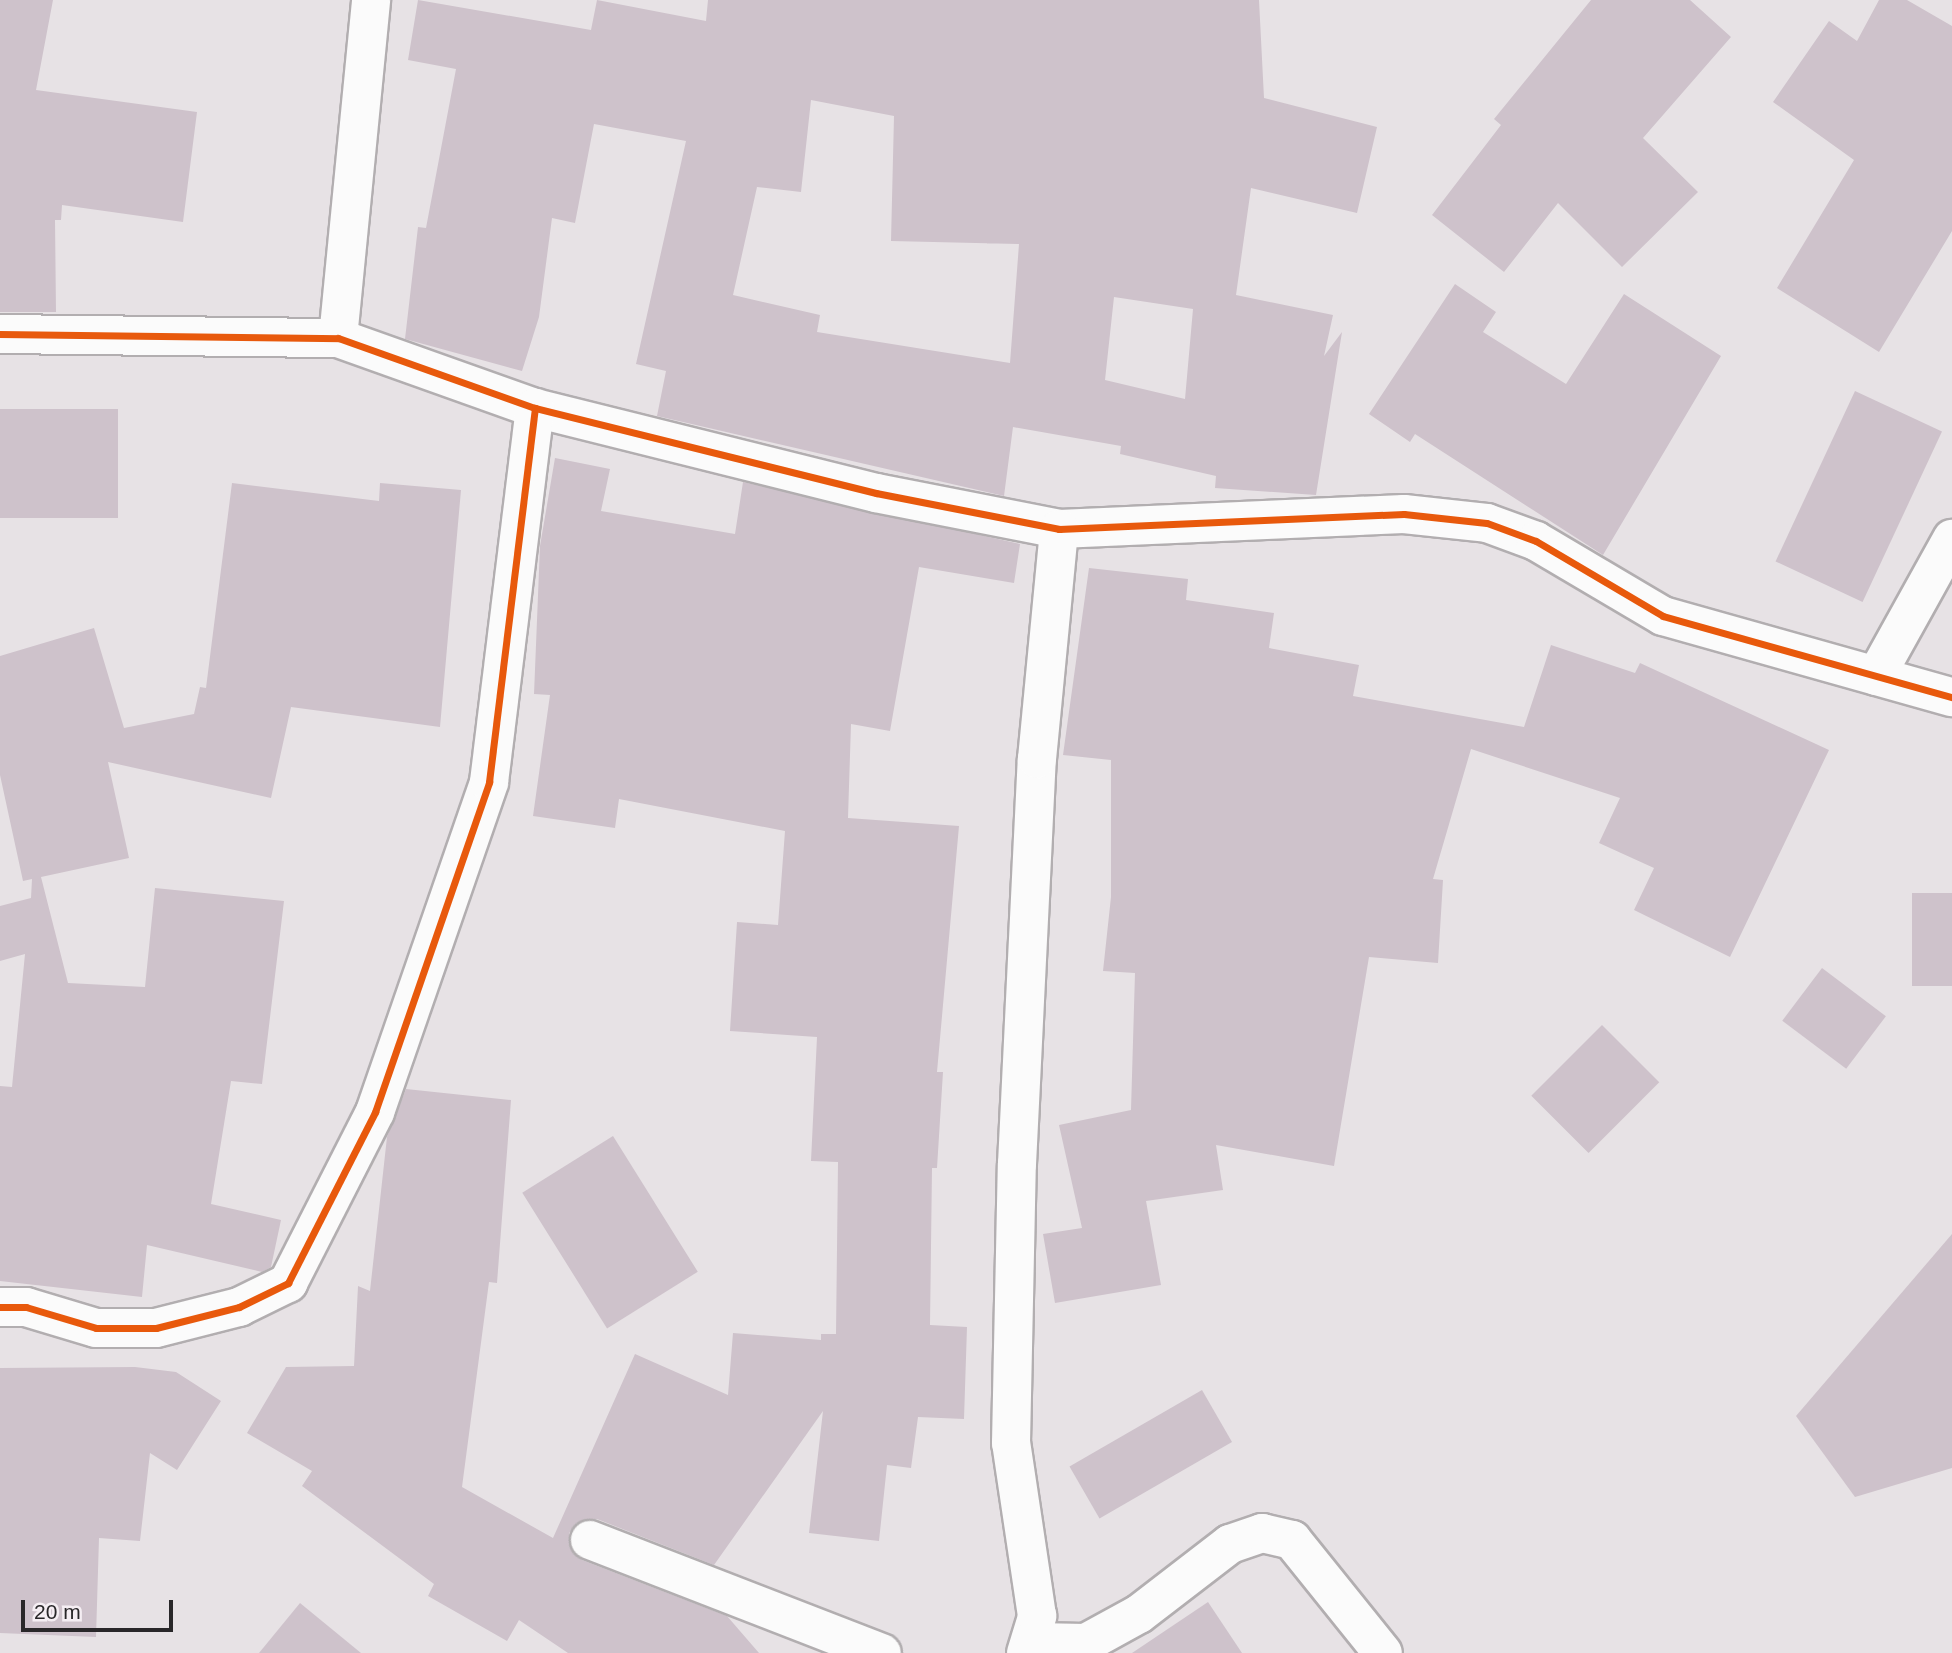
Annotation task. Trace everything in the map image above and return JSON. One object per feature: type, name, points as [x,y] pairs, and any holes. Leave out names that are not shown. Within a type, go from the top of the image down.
[{"type":"street","points":[[338,338],[371,0]]},
{"type":"street","points":[[0,334],[338,338],[536,408],[876,493],[1059,529],[1404,514],[1488,523],[1536,541],[1663,616],[1952,697]]},
{"type":"street","points":[[0,1307],[26,1307],[96,1328],[156,1328],[239,1307],[288,1283],[375,1112],[489,782],[536,408]]},
{"type":"street","points":[[1059,529],[1037,759],[1011,1415],[1037,1616],[1030,1648],[1086,1643],[1139,1614],[1230,1544],[1262,1532],[1293,1539],[1383,1653]]},
{"type":"street","points":[[1876,676],[1952,539]]},
{"type":"street","points":[[590,1540],[882,1653]]},
{"type":"building","points":[[0,0],[53,0],[36,90],[197,112],[183,222],[62,205],[61,220],[55,220],[56,312],[0,312]]},
{"type":"building","points":[[418,0],[591,30],[597,0],[706,21],[708,0],[1259,0],[1264,98],[1377,127],[1357,213],[1251,188],[1236,295],[1333,315],[1324,356],[1342,332],[1316,495],[1215,488],[1216,476],[1120,454],[1121,446],[1013,427],[1004,496],[657,416],[666,371],[636,364],[686,141],[594,124],[575,223],[552,218],[539,317],[522,371],[405,339],[418,227],[426,228],[456,69],[408,60]],"holes":[[[811,100],[894,116],[891,241],[1019,244],[1010,363],[817,332],[820,315],[733,295],[757,187],[801,192]],[[1114,297],[1193,309],[1185,399],[1105,380]]]},
{"type":"building","points":[[1591,0],[1690,0],[1731,37],[1643,138],[1698,192],[1622,267],[1558,203],[1504,272],[1432,215],[1501,125],[1494,119]]},
{"type":"building","points":[[1879,0],[1907,0],[1952,26],[1952,231],[1879,352],[1777,288],[1854,160],[1773,102],[1829,21],[1857,41]]},
{"type":"building","points":[[1455,284],[1496,312],[1483,332],[1566,384],[1624,294],[1721,356],[1603,555],[1415,434],[1410,442],[1369,414]]},
{"type":"building","points":[[1855,391],[1942,432],[1863,602],[1776,561]]},
{"type":"building","points":[[0,409],[118,409],[118,518],[0,518]]},
{"type":"building","points":[[555,458],[610,469],[601,511],[735,534],[743,482],[1020,544],[1014,583],[919,567],[890,731],[851,724],[848,818],[959,826],[937,1072],[943,1072],[937,1168],[932,1168],[930,1325],[967,1327],[964,1419],[918,1417],[911,1468],[887,1465],[879,1541],[809,1533],[823,1411],[714,1565],[597,1519],[577,1523],[569,1533],[573,1553],[582,1560],[727,1616],[759,1653],[568,1653],[519,1620],[507,1641],[428,1596],[434,1584],[302,1486],[312,1471],[247,1433],[286,1367],[354,1366],[358,1286],[370,1291],[387,1137],[406,1089],[511,1100],[497,1283],[489,1282],[462,1487],[553,1538],[635,1354],[728,1395],[733,1333],[821,1340],[821,1334],[836,1334],[838,1162],[811,1161],[817,1037],[730,1031],[737,922],[778,925],[785,831],[619,799],[615,828],[533,816],[550,695],[534,694],[540,546]]},
{"type":"building","points":[[232,483],[379,501],[380,483],[461,490],[440,727],[291,707],[271,798],[108,762],[129,858],[41,877],[68,983],[145,987],[155,888],[284,901],[262,1084],[231,1081],[211,1204],[281,1220],[271,1267],[262,1272],[147,1245],[142,1297],[0,1281],[0,1086],[12,1087],[25,954],[0,961],[0,906],[31,898],[32,879],[23,881],[0,775],[0,656],[94,628],[124,728],[194,714],[200,687],[206,688]]},
{"type":"building","points":[[1089,568],[1188,579],[1186,600],[1274,613],[1269,648],[1359,665],[1353,696],[1524,727],[1551,645],[1635,673],[1640,663],[1829,750],[1730,957],[1634,910],[1654,868],[1599,843],[1620,798],[1471,749],[1433,879],[1443,880],[1438,963],[1369,957],[1334,1166],[1216,1145],[1223,1190],[1146,1201],[1161,1285],[1055,1303],[1043,1234],[1082,1228],[1059,1125],[1131,1110],[1135,973],[1103,971],[1111,897],[1111,760],[1063,755]]},
{"type":"building","points":[[1912,893],[1952,893],[1952,986],[1912,986]]},
{"type":"building","points":[[1822,968],[1886,1016],[1846,1069],[1782,1021]]},
{"type":"building","points":[[1602,1025],[1659,1082],[1589,1153],[1531,1096]]},
{"type":"building","points":[[613,1136],[698,1272],[607,1328],[522,1193]]},
{"type":"building","points":[[1952,1234],[1952,1468],[1855,1497],[1796,1416]]},
{"type":"building","points":[[135,1367],[176,1372],[221,1401],[177,1470],[150,1453],[140,1541],[99,1538],[96,1637],[0,1633],[0,1368]]},
{"type":"building","points":[[1202,1390],[1232,1442],[1099,1518],[1069,1466]]},
{"type":"building","points":[[1208,1602],[1242,1653],[1132,1653]]},
{"type":"building","points":[[300,1603],[361,1653],[259,1653]]},
{"type":"cycle path","points":[[0,334],[338,338],[535,408],[876,493],[1059,529],[1404,514],[1487,523],[1536,541],[1663,616],[1952,697]]},
{"type":"cycle path","points":[[0,1307],[26,1307],[96,1328],[156,1328],[239,1307],[288,1283],[375,1112],[489,782],[535,408]]}]
